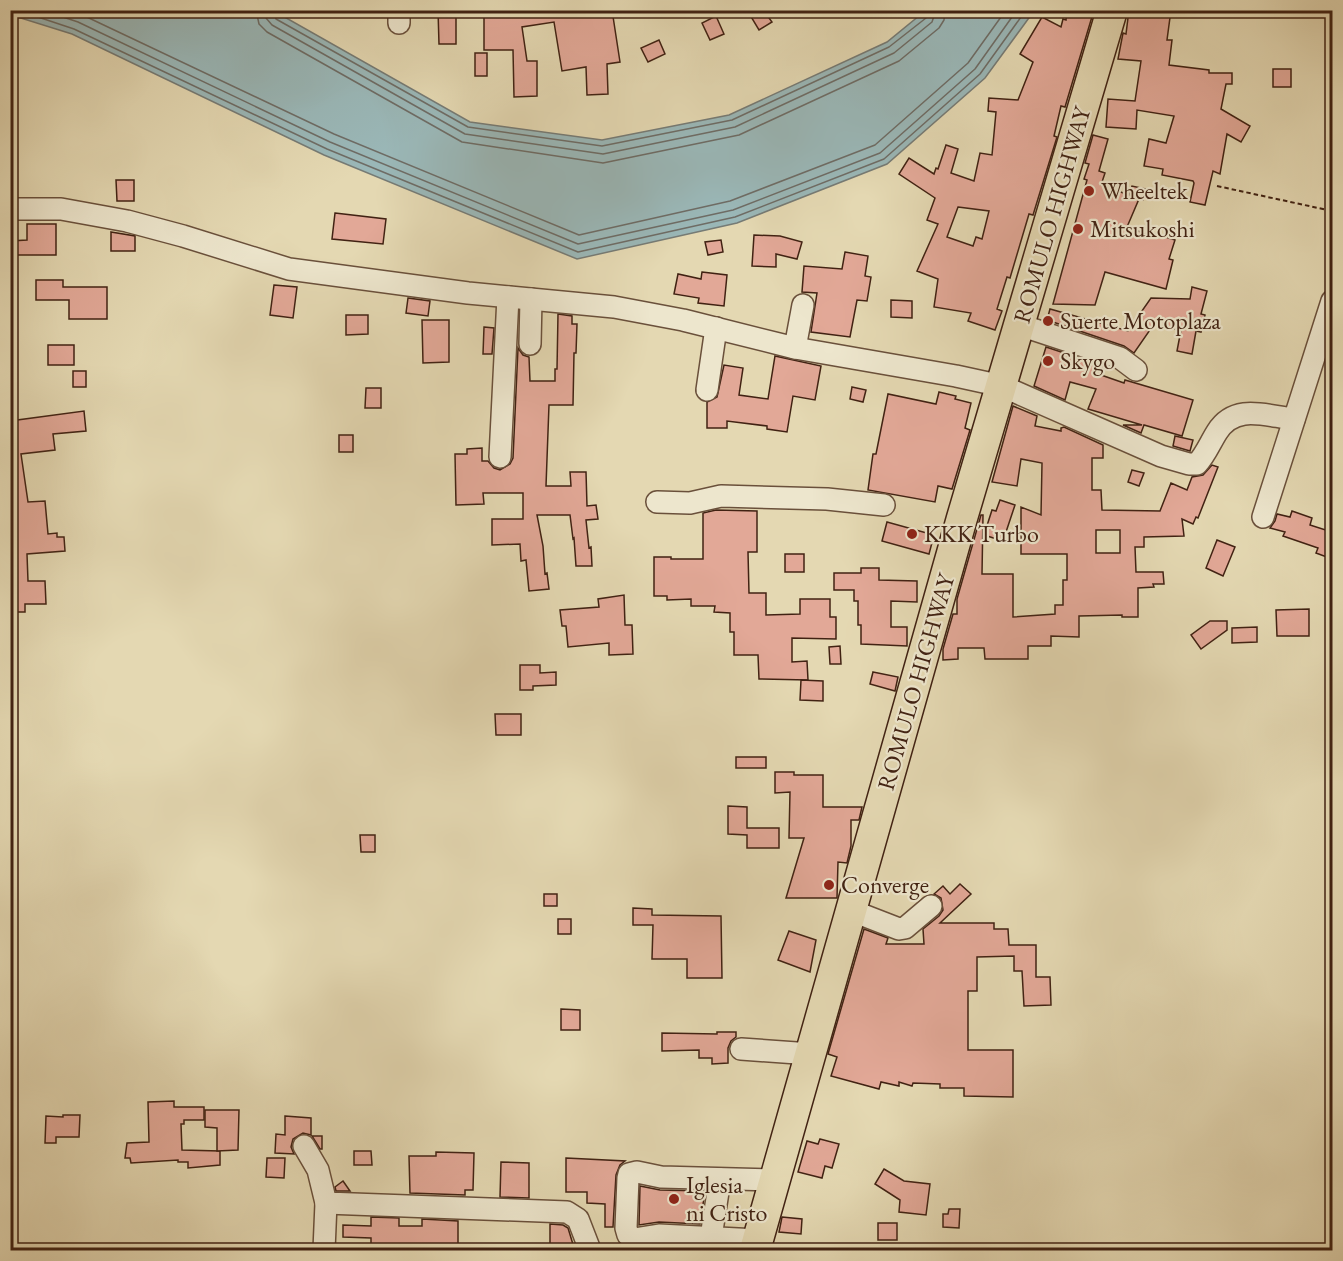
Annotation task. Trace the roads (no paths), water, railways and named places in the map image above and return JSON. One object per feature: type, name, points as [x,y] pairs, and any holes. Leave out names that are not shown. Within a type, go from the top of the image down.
[{"type":"highway","name":"ROMULO HIGHWAY","points":[[756,1245],[850,910],[1112,10]]},
{"type":"street","points":[[10,209],[61,208],[127,221],[289,269],[392,284],[614,307],[717,328],[795,348],[956,376],[1002,386],[1161,456],[1190,464],[1197,464],[1218,430],[1235,415],[1250,414],[1294,419]]},
{"type":"street","points":[[500,457],[508,297]]},
{"type":"street","points":[[530,344],[531,299]]},
{"type":"street","points":[[1263,517],[1332,301]]},
{"type":"street","points":[[795,348],[803,305]]},
{"type":"street","points":[[1020,325],[1120,358],[1136,370]]},
{"type":"street","points":[[707,390],[717,328]]},
{"type":"street","points":[[657,502],[690,503],[721,496],[827,499],[884,505]]},
{"type":"street","points":[[850,910],[899,929],[905,927],[931,906]]},
{"type":"street","points":[[741,1048],[811,1054]]},
{"type":"street","points":[[304,1146],[318,1170],[326,1203],[324,1251]]},
{"type":"street","points":[[756,1245],[711,1237],[659,1235],[638,1240],[631,1238],[626,1228],[629,1174],[637,1172],[661,1177],[774,1180]]},
{"type":"street","points":[[711,1237],[720,1179]]},
{"type":"street","points":[[326,1203],[567,1212],[578,1219],[590,1251]]},
{"type":"water","points":[[11,10],[274,11],[470,122],[602,140],[729,115],[887,42],[925,11],[1034,11],[985,78],[887,164],[737,223],[577,259],[324,155],[72,34],[11,15]]},
{"type":"place","name":"Wheeltek","points":[[1089,191]]},
{"type":"place","name":"Mitsukoshi","points":[[1078,229]]},
{"type":"place","name":"Suerte Motoplaza","points":[[1048,321]]},
{"type":"place","name":"Skygo","points":[[1048,361]]},
{"type":"place","name":"KKK Turbo","points":[[912,534]]},
{"type":"place","name":"Converge","points":[[829,885]]},
{"type":"place","name":"Iglesia ni Cristo","points":[[674,1199]]}]
